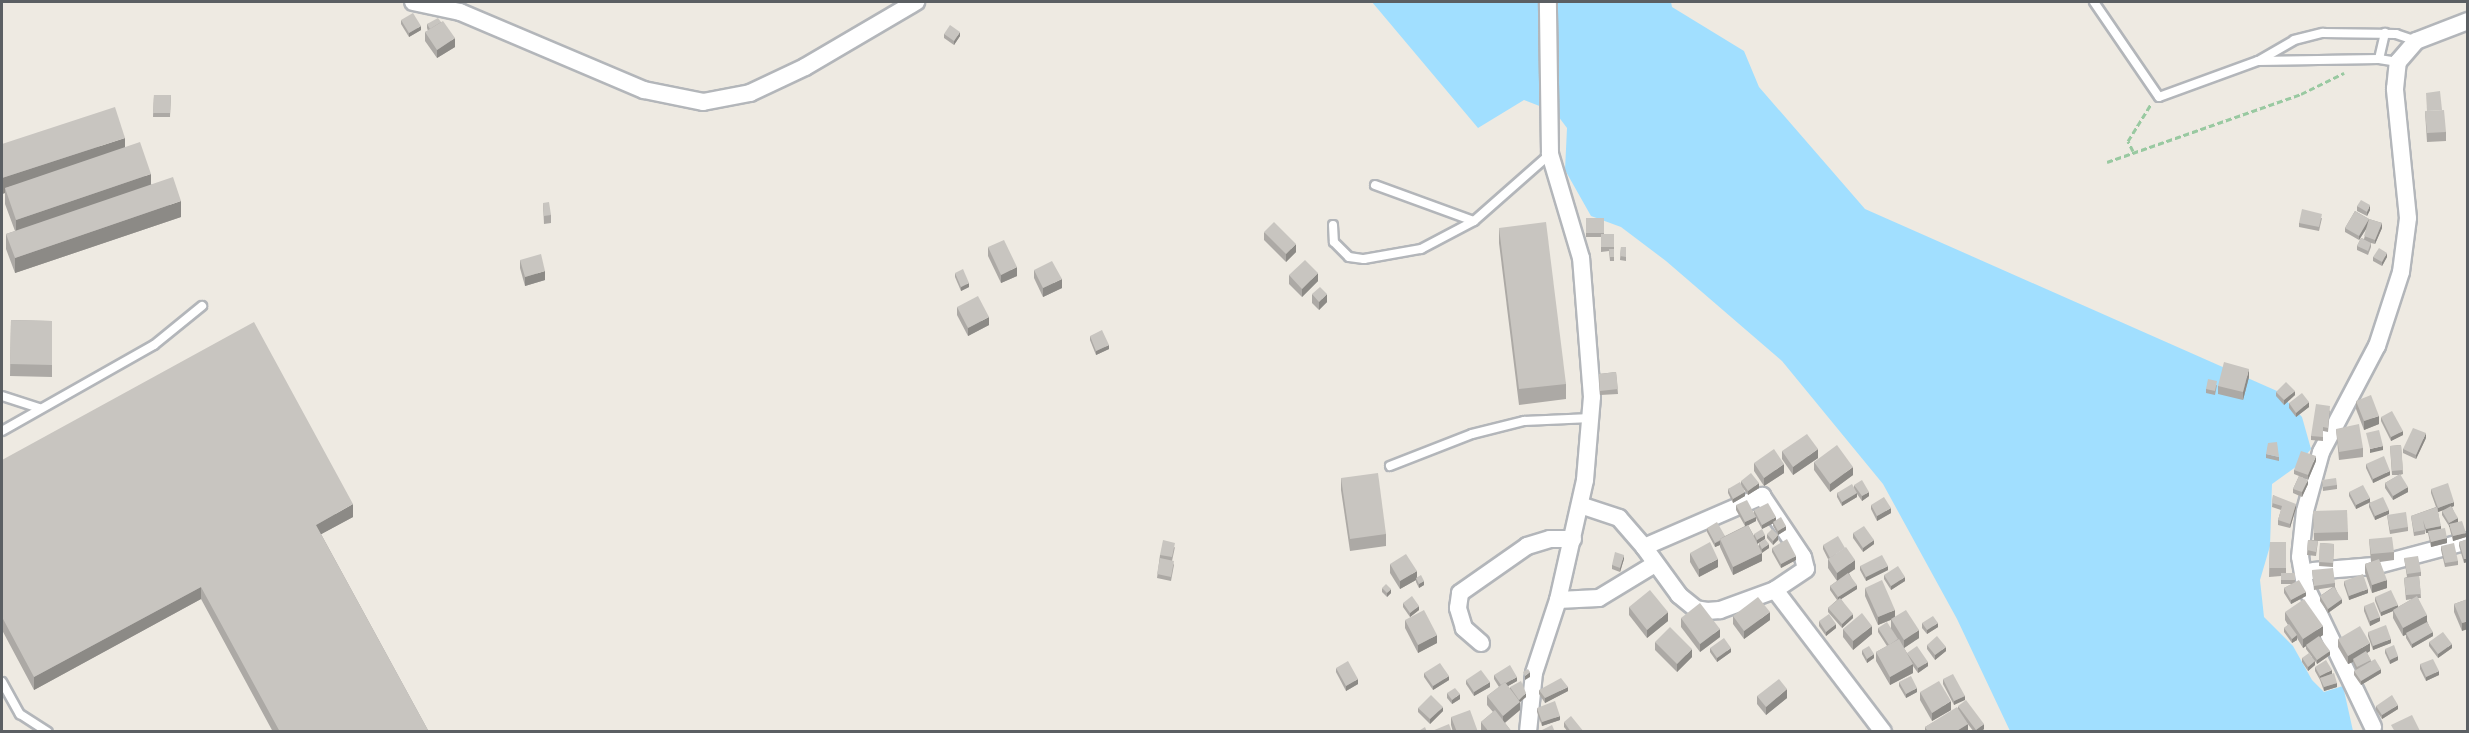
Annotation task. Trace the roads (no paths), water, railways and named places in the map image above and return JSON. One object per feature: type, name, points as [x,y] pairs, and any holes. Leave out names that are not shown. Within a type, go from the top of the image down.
[{"type":"street","points":[[413,2],[469,15],[644,90],[703,102],[750,93],[805,67],[916,2]]},
{"type":"street","points":[[1528,732],[1534,673],[1573,539],[1592,418],[1591,349],[1581,258],[1550,153],[1547,112],[1548,2]]},
{"type":"street","points":[[2373,727],[2322,626],[2302,572],[2305,511],[2313,473],[2331,430],[2377,346],[2404,260],[2408,218],[2395,89],[2398,62],[2416,41],[2468,21]]},
{"type":"street","points":[[1580,505],[1619,518],[1688,603],[1707,611],[1720,610],[1775,590],[1803,574],[1806,563],[1770,502],[1762,496],[1644,547]]},
{"type":"street","points":[[1482,643],[1464,628],[1458,608],[1460,593],[1527,546],[1550,539],[1573,539]]},
{"type":"street","points":[[2302,572],[2374,566],[2468,541]]},
{"type":"street","points":[[1557,600],[1599,598],[1655,564]]},
{"type":"street","points":[[1775,590],[1883,732]]},
{"type":"lane","points":[[2094,2],[2159,97],[2258,61],[2308,35],[2385,33],[2416,41]]},
{"type":"lane","points":[[2379,59],[2385,33]]},
{"type":"lane","points":[[2258,61],[2379,59],[2398,62]]},
{"type":"lane","points":[[1333,225],[1338,248],[1349,257],[1364,259],[1421,249],[1474,221],[1550,153]]},
{"type":"lane","points":[[1375,185],[1474,221]]},
{"type":"lane","points":[[2,431],[154,345],[202,306]]},
{"type":"lane","points":[[2,396],[39,408]]},
{"type":"lane","points":[[1390,466],[1472,434],[1524,421],[1592,418]]},
{"type":"lane","points":[[2,682],[20,714],[48,732]]},
{"type":"water","points":[[1372,2],[1671,2],[1672,7],[1744,51],[1759,87],[1865,209],[2277,391],[2302,417],[2311,449],[2297,466],[2272,484],[2270,546],[2260,580],[2264,617],[2293,646],[2312,680],[2324,692],[2343,686],[2353,731],[2010,731],[1957,619],[1883,484],[1782,361],[1666,261],[1621,227],[1591,216],[1565,170],[1567,128],[1555,112],[1524,100],[1478,128]]}]
